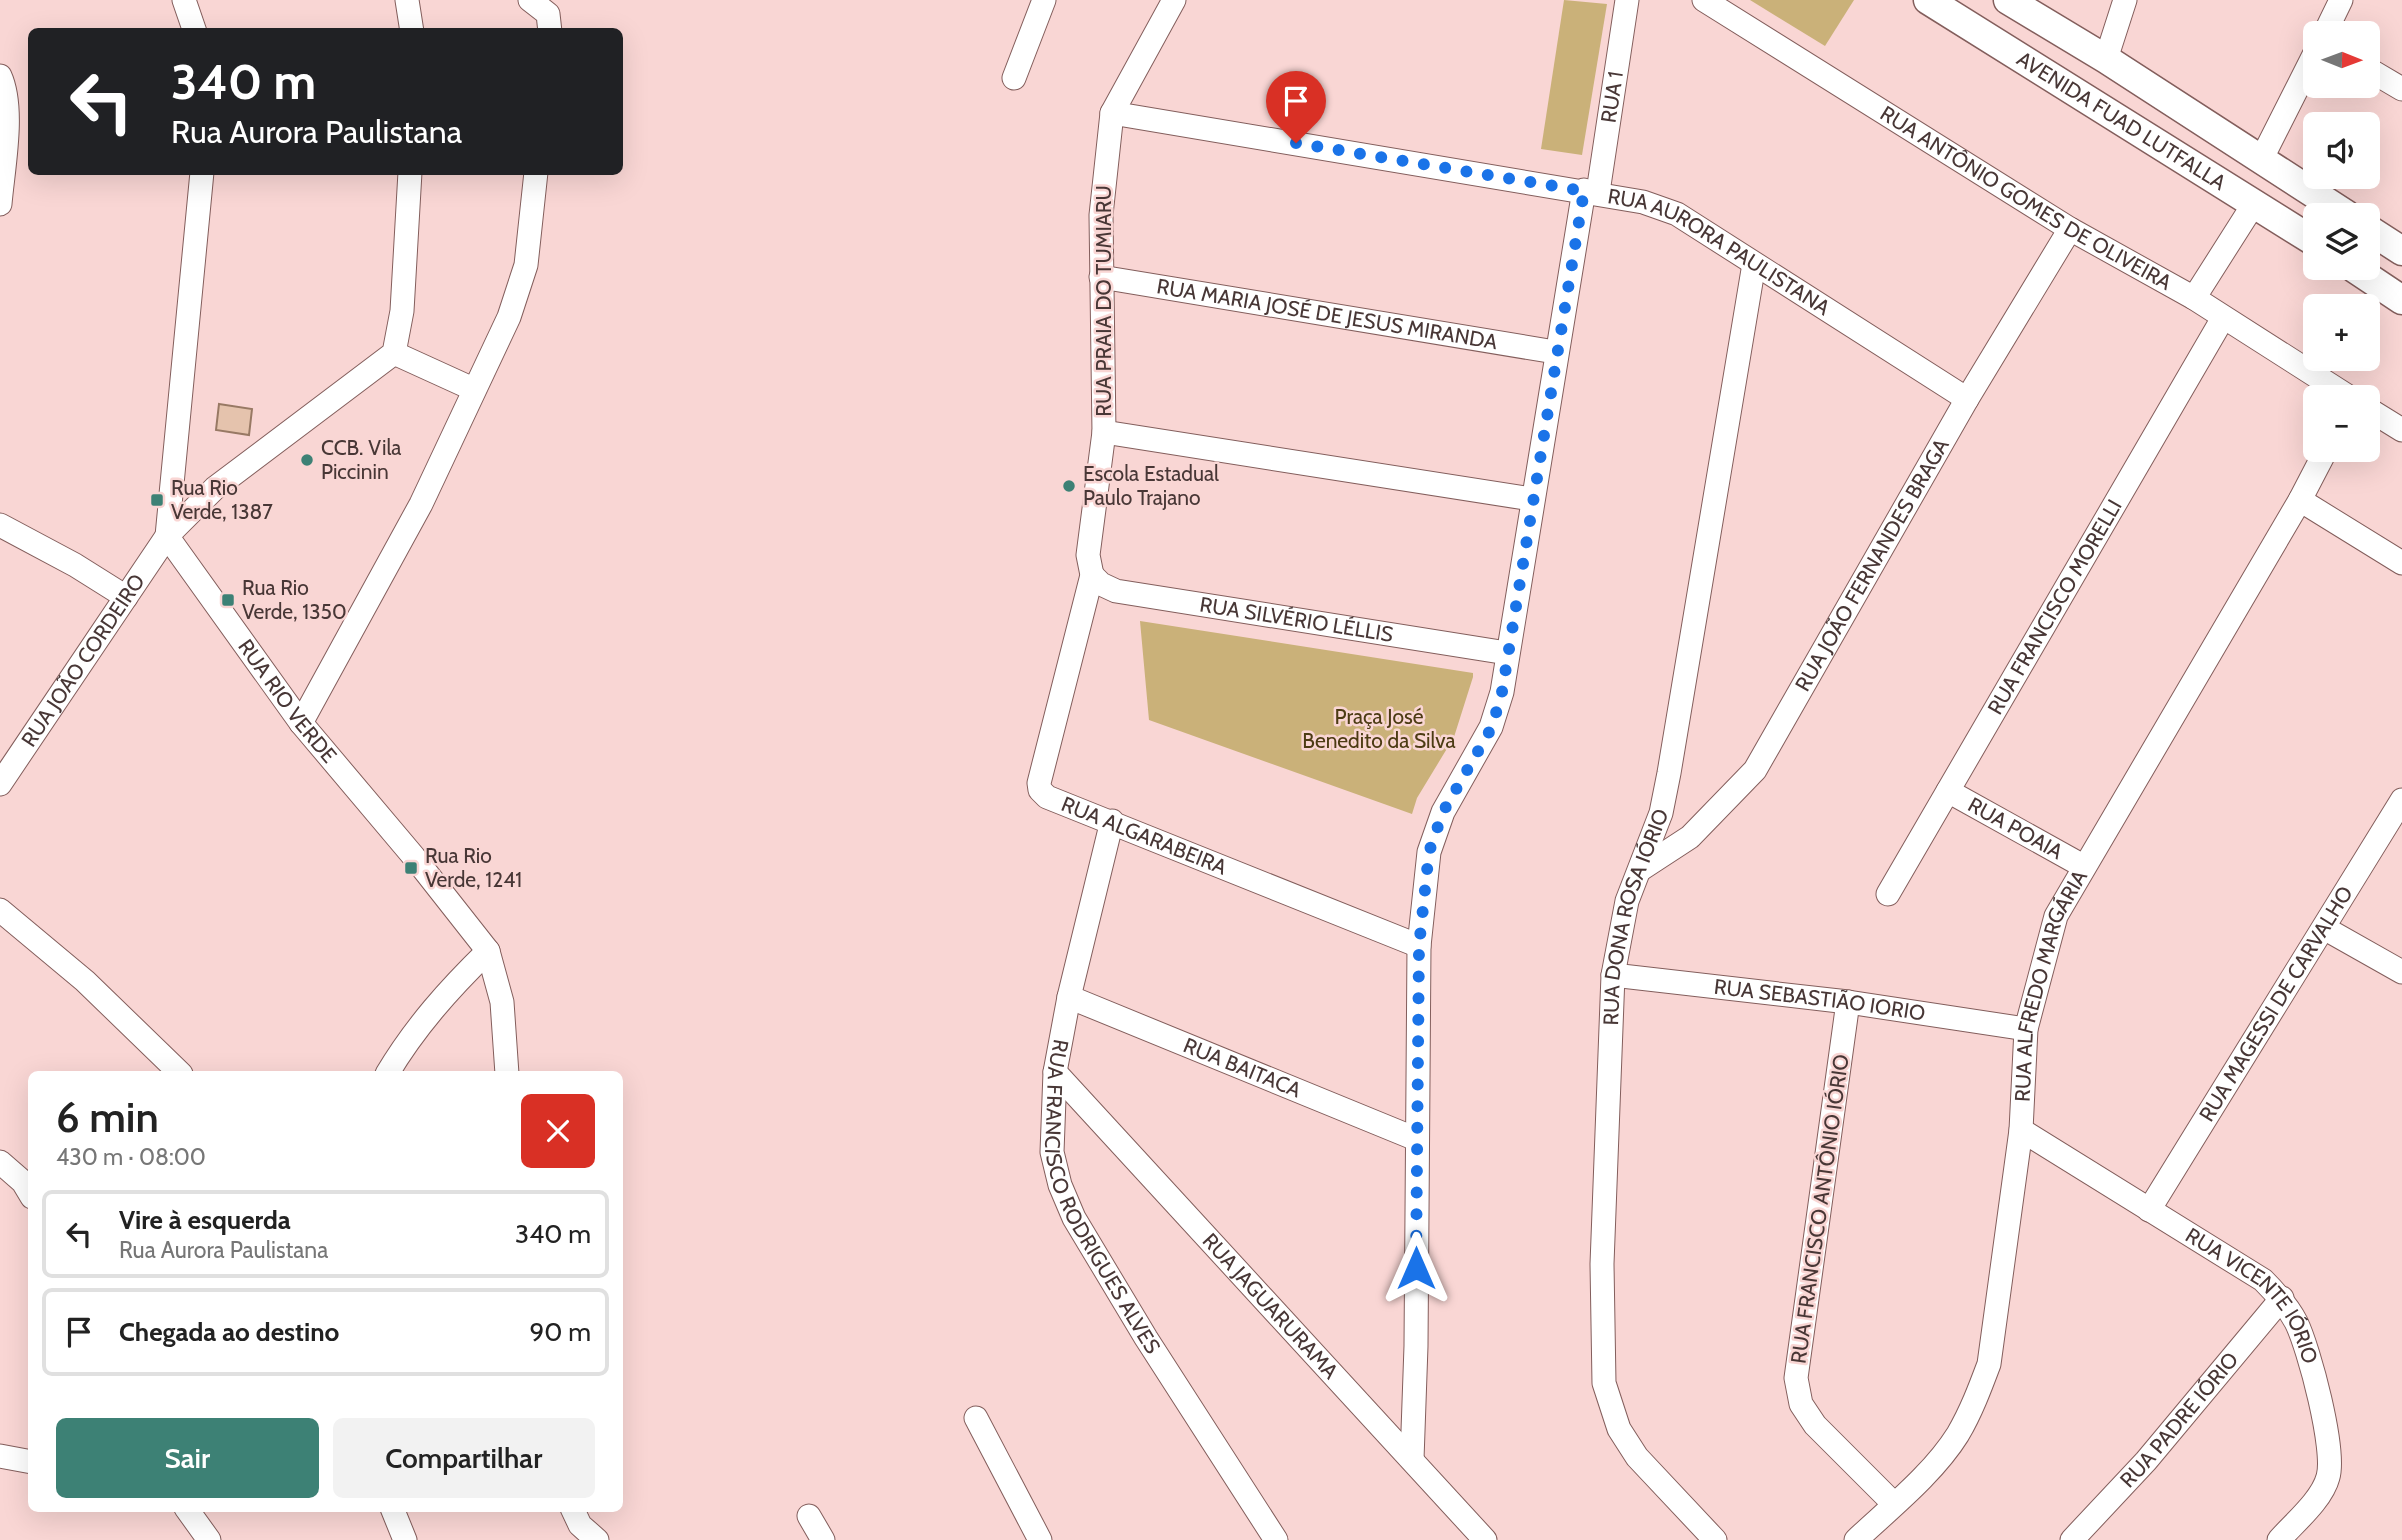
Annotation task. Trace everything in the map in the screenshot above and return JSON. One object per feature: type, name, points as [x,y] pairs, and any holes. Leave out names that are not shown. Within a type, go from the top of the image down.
[{"type":"main road","name":"AVENIDA FUAD LUTFALLA","points":[[2008,0],[2106,59],[2328,203]]},
{"type":"main road","name":"AVENIDA FUAD LUTFALLA","points":[[1938,3],[2303,234]]},
{"type":"main road","points":[[2380,237],[2402,251]]},
{"type":"main road","points":[[2372,280],[2402,300]]},
{"type":"street","points":[[184,0],[194,28]]},
{"type":"street","points":[[407,0],[411,28]]},
{"type":"street","points":[[530,0],[548,14],[550,28]]},
{"type":"street","points":[[1014,78],[1044,0]]},
{"type":"street","name":"RUA PRAIA DO TUMIARU","points":[[1092,575],[1089,545],[1104,432],[1101,277],[1103,180],[1112,113],[1174,0]]},
{"type":"street","name":"RUA 1","points":[[1412,1459],[1416,1346],[1419,946],[1429,852],[1443,812],[1492,727],[1502,692],[1555,352],[1591,191],[1627,0]]},
{"type":"street","name":"RUA ANTÔNIO GOMES DE OLIVEIRA","points":[[1704,0],[2070,229],[2194,298],[2329,385]]},
{"type":"street","points":[[2106,59],[2125,0]]},
{"type":"street","points":[[2331,21],[2342,0]]},
{"type":"street","points":[[0,76],[5,87],[0,204]]},
{"type":"street","points":[[2380,76],[2402,89]]},
{"type":"street","points":[[2261,160],[2303,77]]},
{"type":"street","name":"RUA AURORA PAULISTANA","points":[[1112,113],[1591,191],[1643,202],[1677,214],[1967,399]]},
{"type":"street","points":[[167,536],[202,175]]},
{"type":"street","points":[[410,175],[402,311],[394,353],[473,389]]},
{"type":"street","points":[[301,723],[421,504],[509,317],[526,265],[536,175]]},
{"type":"street","points":[[2194,298],[2255,202]]},
{"type":"street","name":"RUA JOÃO FERNANDES BRAGA","points":[[1641,869],[1690,837],[1755,770],[1967,399],[2070,229]]},
{"type":"street","name":"RUA DONA ROSA IÓRIO","points":[[1715,1540],[1637,1457],[1619,1429],[1604,1383],[1602,1264],[1613,975],[1627,901],[1661,813],[1670,773],[1754,264]]},
{"type":"street","name":"RUA MARIA JOSÉ DE JESUS MIRANDA","points":[[1101,277],[1555,352]]},
{"type":"street","name":"RUA FRANCISCO MORELLI","points":[[1888,894],[2223,318]]},
{"type":"street","name":"RUA JOÃO CORDEIRO","points":[[0,784],[167,536],[215,488],[394,353]]},
{"type":"street","points":[[2380,416],[2402,430]]},
{"type":"street","points":[[1104,432],[1531,499]]},
{"type":"street","name":"RUA ALFREDO MARGÁRIA","points":[[1856,1540],[1894,1504],[1956,1436],[1976,1401],[1989,1364],[2021,1130],[2026,1029],[2056,916],[2320,462]]},
{"type":"street","points":[[2300,500],[2402,563]]},
{"type":"street","points":[[0,525],[75,565],[126,597]]},
{"type":"street","name":"RUA RIO VERDE","points":[[167,536],[301,723],[414,857],[488,951],[502,1002],[507,1071]]},
{"type":"street","name":"RUA SILVÉRIO LÉLLIS","points":[[1092,575],[1101,584],[1116,591],[1507,653]]},
{"type":"street","name":"RUA ALGARABEIRA","points":[[1092,575],[1039,783],[1040,790],[1047,797],[1419,946]]},
{"type":"street","name":"RUA POAIA","points":[[1948,792],[2083,866]]},
{"type":"street","name":"RUA MAGESSI DE CARVALHO","points":[[2149,1210],[2402,800]]},
{"type":"street","name":"RUA FRANCISCO RODRIGUES ALVES","points":[[1112,821],[1069,997],[1055,1072],[1052,1152],[1060,1185],[1074,1218],[1146,1338],[1276,1540]]},
{"type":"street","points":[[0,910],[85,981],[178,1071]]},
{"type":"street","points":[[2324,928],[2402,972]]},
{"type":"street","points":[[389,1071],[409,1037],[449,990],[488,951]]},
{"type":"street","name":"RUA SEBASTIÃO IORIO","points":[[1613,975],[1848,1002],[2026,1029]]},
{"type":"street","name":"RUA BAITACA","points":[[1069,997],[1416,1139]]},
{"type":"street","name":"RUA FRANCISCO ANTÔNIO IÓRIO","points":[[1848,1002],[1796,1378],[1801,1404],[1815,1425],[1894,1504]]},
{"type":"street","name":"RUA JAGUARURAMA","points":[[1055,1072],[1485,1540]]},
{"type":"street","name":"RUA VICENTE IÓRIO","points":[[2021,1130],[2263,1280],[2282,1298],[2297,1324],[2323,1414],[2331,1461],[2328,1480],[2279,1540]]},
{"type":"street","points":[[0,1162],[23,1182],[28,1190]]},
{"type":"street","name":"RUA PADRE IÓRIO","points":[[2072,1540],[2146,1461],[2282,1298]]},
{"type":"street","points":[[976,1418],[1040,1540]]},
{"type":"street","points":[[0,1456],[28,1461]]},
{"type":"street","points":[[189,1512],[209,1540]]},
{"type":"street","points":[[394,1512],[405,1540]]},
{"type":"street","points":[[809,1516],[822,1540]]},
{"type":"green space","points":[[1564,0],[1607,4],[1582,155],[1541,149]]},
{"type":"green space","points":[[1750,0],[1854,0],[1825,46]]},
{"type":"green space","name":"Praça José Benedito da Silva","points":[[1140,621],[1473,673],[1473,677],[1454,737],[1417,798],[1412,814],[1149,720]]},
{"type":"building","points":[[219,404],[252,409],[249,435],[216,430]]},
{"type":"place","name":"CCB. Vila Piccinin","points":[[307,460]]},
{"type":"place","name":"Escola Estadual Paulo Trajano","points":[[1069,486]]},
{"type":"place","name":"Rua Rio Verde, 1387","points":[[157,500]]},
{"type":"place","name":"Rua Rio Verde, 1350","points":[[228,600]]},
{"type":"place","name":"Rua Rio Verde, 1241","points":[[411,868]]},
{"type":"route","points":[[1296,143],[1584,191],[1551,376],[1502,692],[1492,727],[1443,812],[1429,852],[1419,946],[1416,1268]]}]
